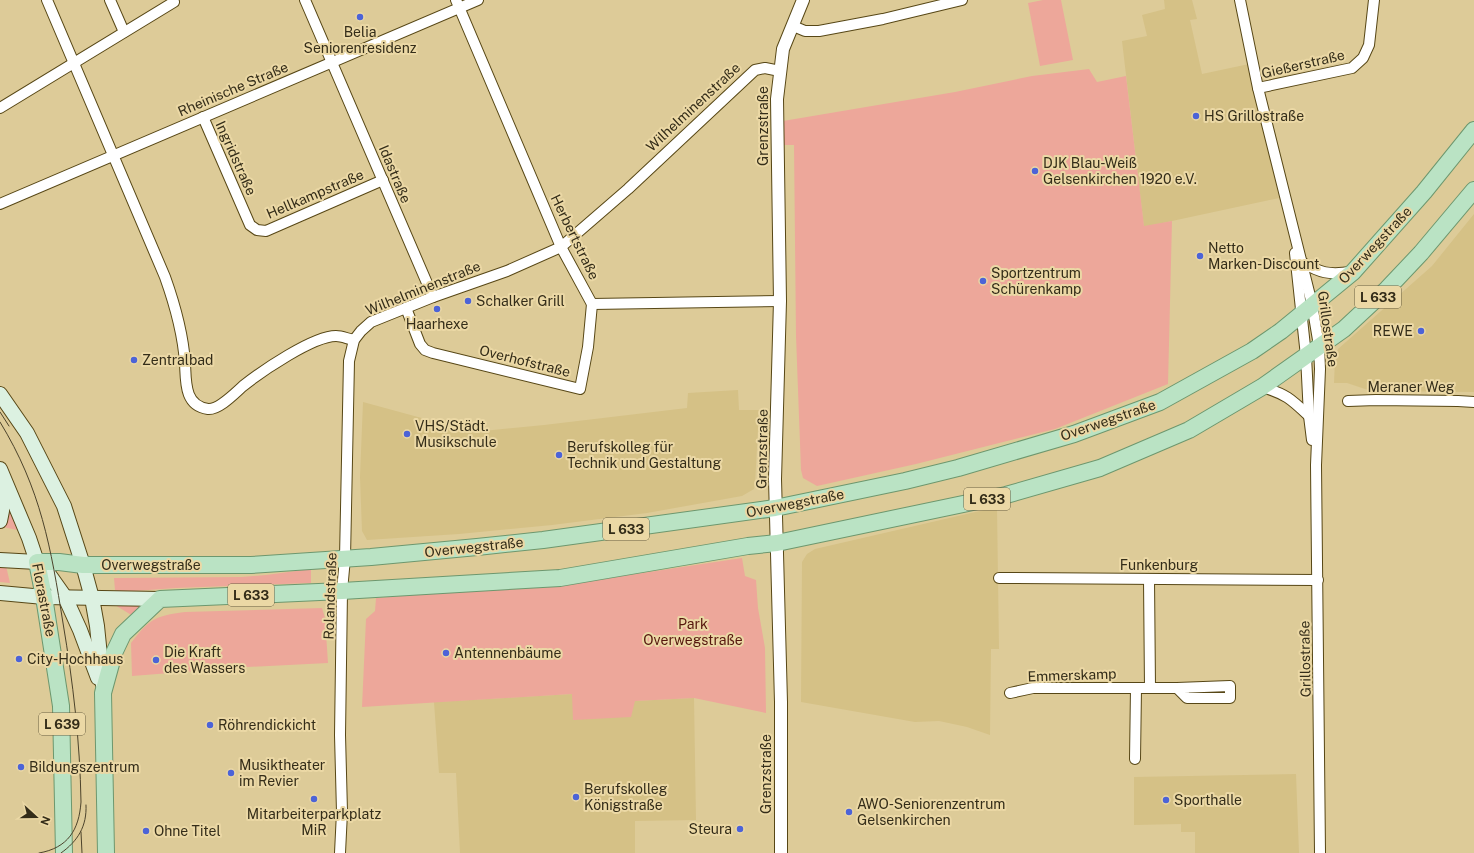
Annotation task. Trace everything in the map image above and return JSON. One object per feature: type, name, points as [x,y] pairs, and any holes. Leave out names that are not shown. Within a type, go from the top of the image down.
[{"type":"main road","name":"Overwegstraße","points":[[0,560],[59,562],[83,565],[251,565],[477,548],[775,508],[905,481],[958,468],[1074,434],[1160,402],[1252,351],[1281,331],[1312,304],[1353,272],[1424,192],[1474,130]]},
{"type":"main road","name":"L 633","points":[[0,593],[44,597],[160,599],[342,591],[560,578],[748,546],[777,543],[1006,495],[1100,468],[1189,430],[1262,387],[1344,329],[1387,289],[1421,253],[1474,190]]},
{"type":"main road","points":[[0,394],[26,433],[64,506],[83,565]]},
{"type":"main road","name":"Florastraße","points":[[0,521],[2,511],[1,471]]},
{"type":"main road","name":"Florastraße","points":[[1,471],[29,538],[37,562],[44,597],[61,706],[64,853]]},
{"type":"main road","points":[[37,562],[48,573],[65,597],[80,630],[103,693]]},
{"type":"main road","name":"L 639","points":[[83,565],[92,598],[102,664],[106,853]]},
{"type":"main road","points":[[103,693],[114,653],[123,634],[160,599]]},
{"type":"street","points":[[47,0],[75,62],[113,156],[165,277],[179,323],[184,352],[187,388],[190,399],[209,410],[219,407],[251,380],[283,358],[319,340],[337,336],[354,340]]},
{"type":"street","points":[[110,0],[124,32]]},
{"type":"street","name":"Idastraße","points":[[305,0],[433,297]]},
{"type":"street","name":"Rheinische Straße","points":[[0,204],[332,62],[458,4],[478,0]]},
{"type":"street","points":[[780,71],[784,49],[803,0]]},
{"type":"street","points":[[793,26],[805,31],[819,31],[883,19],[962,0]]},
{"type":"street","name":"Grillostraße","points":[[1240,0],[1258,88],[1312,304],[1319,346],[1320,375],[1316,465],[1320,853]]},
{"type":"street","name":"Gießerstraße","points":[[1258,88],[1352,68],[1363,58],[1369,46],[1374,0]]},
{"type":"street","points":[[0,108],[174,2]]},
{"type":"street","name":"Herbertstraße","points":[[458,4],[561,247],[592,304]]},
{"type":"street","name":"Wilhelminenstraße","points":[[354,340],[361,330],[371,322],[433,297],[507,271],[561,247],[628,189],[755,70],[765,68],[780,71]]},
{"type":"street","name":"Grenzstraße","points":[[780,71],[777,99],[780,301],[775,508],[781,702],[781,853]]},
{"type":"street","name":"Ingridstraße","points":[[203,117],[250,225],[257,230]]},
{"type":"street","name":"Hellkampstraße","points":[[257,230],[266,231],[383,180]]},
{"type":"street","name":"Grillostraße","points":[[1292,224],[1300,315],[1306,356],[1309,416],[1316,465]]},
{"type":"street","points":[[1301,262],[1316,270],[1333,274],[1353,272]]},
{"type":"street","points":[[592,304],[780,301]]},
{"type":"street","name":"Overhofstraße","points":[[406,308],[420,344],[425,350],[580,389],[588,347],[592,304]]},
{"type":"street","name":"Rolandstraße","points":[[340,853],[342,812],[340,735],[342,591],[345,558],[349,361],[354,340]]},
{"type":"street","points":[[1262,387],[1288,397],[1309,416]]},
{"type":"street","name":"Meraner Weg","points":[[1348,401],[1458,400],[1474,402]]},
{"type":"street","name":"Funkenburg","points":[[999,578],[1318,580]]},
{"type":"street","points":[[1149,579],[1150,688]]},
{"type":"street","name":"Emmerskamp","points":[[1010,694],[1033,688],[1177,688]]},
{"type":"street","name":"Emmerskamp","points":[[1135,759],[1136,688]]},
{"type":"shaded area","name":"HS Grillostraße","points":[[1164,0],[1192,0],[1197,19],[1190,20],[1202,74],[1249,64],[1279,198],[1144,227],[1122,41],[1147,36],[1142,15],[1165,9]]},
{"type":"shaded area","points":[[1474,214],[1474,392],[1373,391],[1347,383],[1334,383],[1335,359],[1338,349],[1432,266]]},
{"type":"shaded area","name":"Berufskolleg für Technik und Gestaltung","points":[[738,390],[739,410],[759,410],[755,484],[754,489],[742,496],[647,513],[552,525],[459,534],[367,540],[362,531],[360,477],[363,402],[473,432],[687,408],[688,393]]},
{"type":"shaded area","points":[[997,507],[999,649],[991,649],[990,735],[967,727],[939,721],[915,722],[801,702],[802,562],[807,554],[815,549]]},
{"type":"shaded area","name":"Berufskolleg Königstraße","points":[[573,694],[573,720],[635,701],[694,698],[696,820],[635,821],[635,853],[460,853],[456,773],[439,773],[434,702]]},
{"type":"shaded area","points":[[1296,774],[1299,853],[1195,853],[1195,832],[1181,832],[1181,824],[1134,825],[1134,777]]},
{"type":"green space","points":[[1043,0],[1061,0],[1073,60],[1040,66],[1028,3]]},
{"type":"green space","name":"Sportzentrum Schürenkamp","points":[[1089,69],[1097,82],[1126,76],[1144,226],[1172,221],[1168,384],[1055,429],[916,464],[817,486],[803,478],[801,470],[796,336],[794,145],[784,145],[783,121],[955,92],[1032,76]]},
{"type":"green space","points":[[7,503],[17,530],[3,527]]},
{"type":"green space","name":"Park Overwegstraße","points":[[742,558],[745,576],[756,580],[758,608],[765,648],[766,713],[694,698],[635,701],[631,717],[573,720],[572,694],[362,707],[366,619],[375,611],[376,598],[517,587],[629,575]]},
{"type":"green space","points":[[0,566],[6,566],[10,583],[0,582]]},
{"type":"green space","points":[[311,569],[311,583],[176,588],[121,592],[115,590],[114,578],[242,577]]},
{"type":"green space","points":[[115,605],[148,605],[133,616]]},
{"type":"green space","points":[[322,608],[325,618],[328,663],[247,667],[132,676],[131,643],[148,624],[159,617],[185,612]]},
{"type":"tram line","points":[[0,412],[9,426]]},
{"type":"tram line","points":[[0,422],[14,447],[35,495],[49,544],[67,645],[78,735],[81,802],[78,821],[65,842],[49,851],[39,853]]},
{"type":"tram line","points":[[61,853],[77,838],[85,820],[86,805]]},
{"type":"tram line","points":[[81,832],[82,853]]},
{"type":"place","name":"Belia Seniorenresidenz","points":[[360,17]]},
{"type":"place","name":"HS Grillostraße","points":[[1196,116]]},
{"type":"place","name":"DJK Blau-Weiß Gelsenkirchen 1920 e.V.","points":[[1035,171]]},
{"type":"place","name":"Netto Marken-Discount","points":[[1200,256]]},
{"type":"place","name":"Sportzentrum Schürenkamp","points":[[983,281]]},
{"type":"place","name":"Schalker Grill","points":[[468,301]]},
{"type":"place","name":"Haarhexe","points":[[437,309]]},
{"type":"place","name":"REWE","points":[[1421,331]]},
{"type":"place","name":"Zentralbad","points":[[134,360]]},
{"type":"place","name":"VHS/Städt. Musikschule","points":[[407,434]]},
{"type":"place","name":"Berufskolleg für Technik und Gestaltung","points":[[559,455]]},
{"type":"place","name":"Antennenbäume","points":[[446,653]]},
{"type":"place","name":"City-Hochhaus","points":[[19,659]]},
{"type":"place","name":"Die Kraft des Wassers","points":[[156,660]]},
{"type":"place","name":"Röhrendickicht","points":[[210,725]]},
{"type":"place","name":"Bildungszentrum","points":[[21,767]]},
{"type":"place","name":"Musiktheater im Revier","points":[[231,773]]},
{"type":"place","name":"Berufskolleg Königstraße","points":[[576,797]]},
{"type":"place","name":"Mitarbeiterparkplatz MiR","points":[[314,799]]},
{"type":"place","name":"Sporthalle","points":[[1166,800]]},
{"type":"place","name":"AWO-Seniorenzentrum Gelsenkirchen","points":[[849,812]]},
{"type":"place","name":"Steura","points":[[740,829]]},
{"type":"place","name":"Ohne Titel","points":[[146,831]]}]
